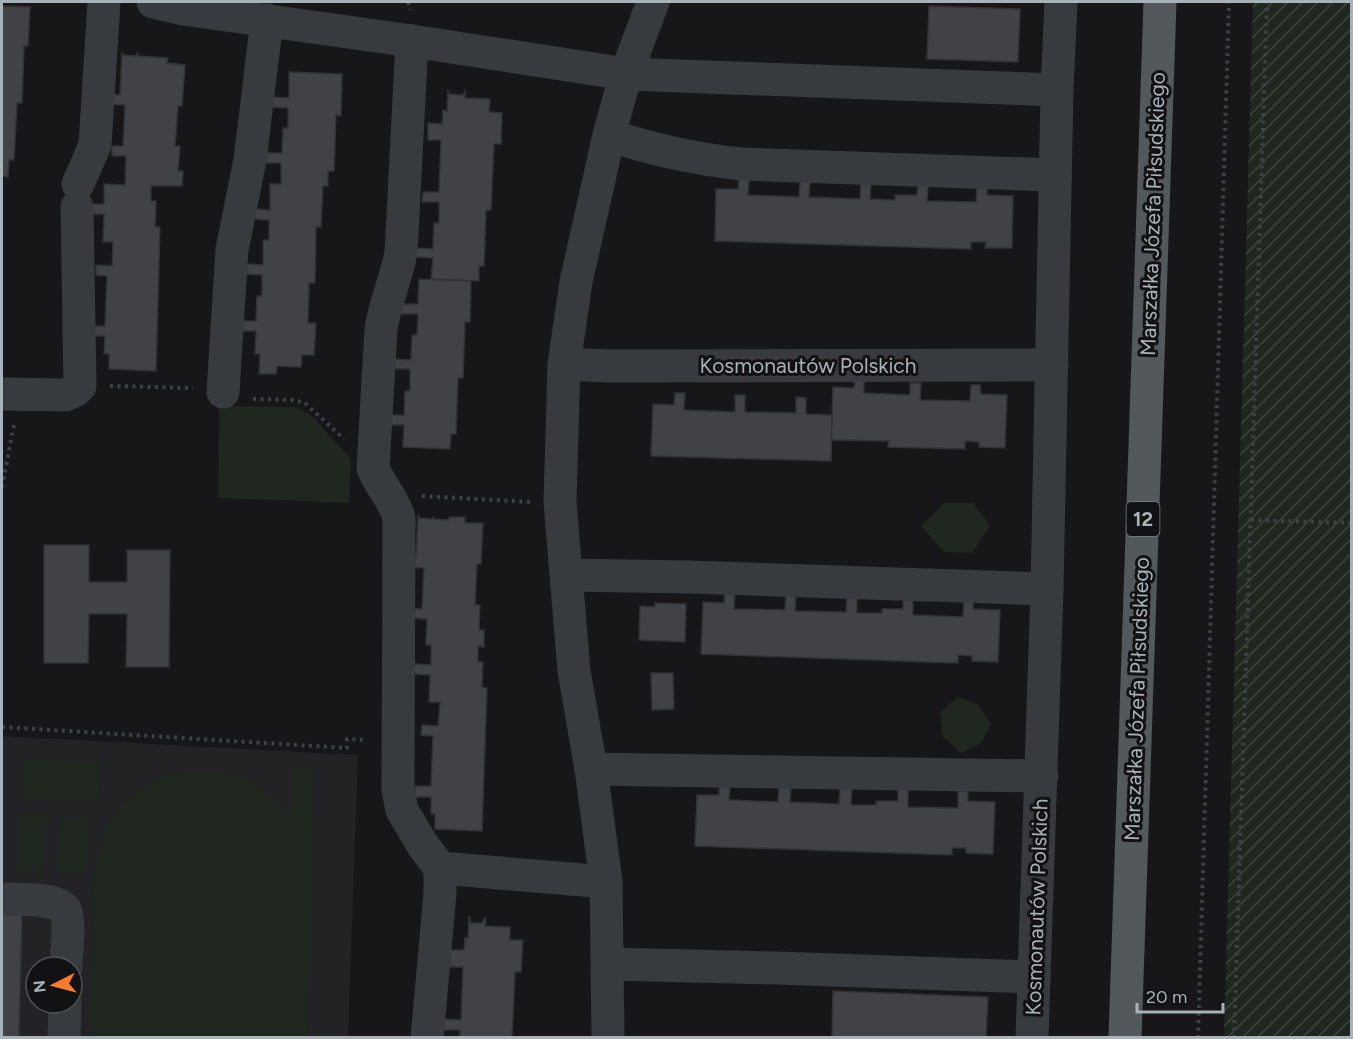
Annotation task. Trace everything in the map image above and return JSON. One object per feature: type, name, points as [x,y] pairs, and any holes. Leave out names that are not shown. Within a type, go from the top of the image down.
[{"type":"main road","name":"Marszałka Józefa Piłsudskiego","points":[[1125,1038],[1160,2]]},
{"type":"street","points":[[10,394],[66,395],[80,386],[77,195],[95,145],[104,2]]},
{"type":"street","points":[[153,2],[183,9],[626,74],[1057,90]]},
{"type":"street","points":[[608,1038],[606,882],[591,769],[574,671],[560,502],[564,364],[576,282],[609,135],[626,74],[653,2]]},
{"type":"street","name":"Kosmonautów Polskich","points":[[1032,1038],[1042,776],[1057,90],[1061,2]]},
{"type":"street","points":[[223,392],[232,250],[250,160],[267,20]]},
{"type":"street","points":[[412,41],[401,253],[381,329],[373,468],[379,482],[395,505],[399,518],[398,790],[402,810],[422,844],[440,868],[440,892],[427,1038]]},
{"type":"street","points":[[609,135],[647,148],[687,157],[741,164],[1055,175]]},
{"type":"street","name":"Kosmonautów Polskich","points":[[564,364],[609,366],[1052,365]]},
{"type":"street","points":[[566,575],[1047,589]]},
{"type":"street","name":"Kosmonautów Polskich","points":[[591,769],[1042,776]]},
{"type":"street","points":[[440,868],[606,882]]},
{"type":"street","points":[[2,899],[58,903],[65,909],[66,955]]},
{"type":"street","points":[[608,964],[1034,976]]},
{"type":"street","points":[[64,1038],[65,1015]]},
{"type":"path","points":[[1198,1038],[1229,2]]},
{"type":"path","points":[[1234,1038],[1267,2]]},
{"type":"path","points":[[2,487],[10,394]]},
{"type":"path","points":[[388,494],[560,502]]},
{"type":"path","points":[[1251,520],[1352,523]]},
{"type":"path","points":[[2,727],[347,748],[347,740],[398,740]]},
{"type":"shaded area","points":[[1253,2],[1351,2],[1351,1037],[1224,1037]]},
{"type":"shaded area","points":[[219,406],[295,407],[311,415],[351,459],[349,503],[218,498]]},
{"type":"shaded area","points":[[945,503],[973,503],[990,526],[972,553],[944,552],[921,526]]},
{"type":"shaded area","points":[[958,697],[978,704],[991,724],[981,743],[961,753],[943,737],[940,713]]},
{"type":"shaded area","points":[[2,736],[358,755],[348,1037],[2,1037]]},
{"type":"shaded area","points":[[25,760],[100,762],[99,800],[23,799]]},
{"type":"shaded area","points":[[291,768],[314,768],[307,1037],[92,1037],[90,1001],[94,870],[99,847],[114,816],[124,803],[152,782],[184,771],[201,770],[227,773],[251,782],[272,797],[290,816]]},
{"type":"shaded area","points":[[19,813],[47,814],[44,871],[16,871]]},
{"type":"shaded area","points":[[61,817],[89,817],[85,873],[57,871]]},
{"type":"building","points":[[2,6],[30,7],[28,46],[24,46],[22,103],[17,103],[14,160],[9,160],[8,177],[2,176]]},
{"type":"building","points":[[929,6],[1020,9],[1018,62],[927,59]]},
{"type":"building","points":[[122,52],[123,55],[136,56],[138,53],[138,56],[168,58],[167,63],[185,65],[182,106],[178,106],[175,146],[180,146],[178,171],[183,171],[182,186],[151,186],[151,201],[156,201],[155,227],[160,227],[156,371],[109,369],[109,354],[104,354],[105,336],[88,336],[89,326],[105,326],[107,276],[96,275],[96,265],[112,266],[113,242],[103,242],[104,214],[87,214],[87,204],[104,204],[104,184],[125,185],[126,156],[112,156],[112,146],[123,146],[125,105],[109,104],[109,94],[120,95]]},
{"type":"building","points":[[289,72],[342,74],[341,116],[336,115],[334,171],[328,171],[328,186],[323,186],[321,227],[316,227],[315,283],[309,283],[308,323],[316,323],[314,355],[302,355],[301,367],[277,366],[276,374],[259,374],[260,354],[255,354],[256,331],[239,331],[239,321],[256,321],[257,296],[262,296],[262,275],[246,274],[247,264],[263,265],[263,240],[269,240],[269,220],[253,219],[254,209],[270,210],[270,184],[281,184],[281,163],[265,163],[265,153],[282,153],[283,128],[288,128],[288,108],[272,107],[272,97],[289,98]]},
{"type":"building","points":[[448,90],[449,94],[463,95],[465,90],[465,98],[490,99],[489,112],[502,113],[501,144],[494,144],[491,210],[486,210],[484,266],[479,266],[479,281],[431,279],[433,258],[416,257],[416,248],[433,249],[434,223],[439,223],[439,202],[422,202],[423,192],[439,192],[441,140],[428,140],[428,123],[442,124],[443,110],[447,111]]},
{"type":"building","points":[[739,178],[749,178],[748,195],[799,197],[800,181],[810,181],[809,197],[860,199],[861,183],[871,183],[870,199],[895,200],[895,195],[917,195],[918,184],[928,184],[927,201],[976,202],[977,186],[987,187],[987,195],[1013,196],[1012,248],[985,248],[986,242],[971,242],[971,249],[715,241],[716,189],[738,189]]},
{"type":"building","points":[[419,279],[471,281],[470,322],[465,322],[463,378],[458,378],[456,434],[451,434],[450,449],[403,447],[404,425],[388,425],[388,415],[404,415],[405,391],[410,391],[410,369],[395,369],[395,359],[411,360],[412,335],[417,335],[418,314],[401,314],[401,304],[418,304]]},
{"type":"building","points":[[855,376],[864,376],[864,393],[910,395],[910,383],[921,383],[920,400],[970,401],[971,385],[980,385],[981,394],[1007,395],[1005,448],[979,447],[979,442],[965,441],[965,449],[888,447],[889,441],[831,440],[833,387],[854,388]]},
{"type":"building","points":[[675,393],[685,393],[684,410],[735,412],[735,395],[745,395],[745,412],[796,413],[796,397],[806,398],[806,414],[832,415],[831,461],[651,456],[653,404],[674,405]]},
{"type":"building","points":[[418,515],[419,518],[433,519],[433,516],[434,519],[449,520],[449,517],[465,517],[465,523],[483,523],[481,564],[477,564],[475,605],[480,605],[479,630],[484,630],[484,647],[478,646],[478,662],[483,662],[482,687],[487,688],[482,831],[435,829],[435,814],[431,814],[431,797],[415,797],[415,786],[431,786],[433,736],[421,735],[422,725],[438,726],[440,702],[429,702],[430,675],[414,674],[414,664],[431,665],[431,645],[426,645],[427,619],[411,618],[410,608],[422,609],[424,568],[407,567],[407,558],[416,558]]},
{"type":"building","points":[[44,545],[89,545],[89,582],[127,582],[127,550],[170,550],[169,667],[126,667],[127,614],[89,614],[88,663],[44,663]]},
{"type":"building","points":[[725,592],[735,592],[734,609],[785,610],[786,594],[796,594],[795,611],[846,612],[847,596],[857,596],[857,613],[882,613],[882,609],[903,609],[903,599],[913,599],[913,615],[963,617],[964,600],[973,600],[973,609],[1000,610],[998,662],[972,661],[972,656],[958,655],[958,663],[701,654],[703,602],[724,603]]},
{"type":"building","points":[[655,603],[686,604],[685,642],[639,640],[640,606],[655,607]]},
{"type":"building","points":[[651,673],[673,673],[674,709],[652,710]]},
{"type":"building","points":[[719,783],[730,784],[729,800],[778,802],[779,786],[791,786],[790,802],[839,804],[840,788],[852,788],[851,805],[876,805],[876,801],[898,801],[898,789],[908,790],[908,807],[958,808],[958,791],[968,791],[968,801],[995,802],[993,854],[966,853],[966,848],[952,848],[952,855],[695,846],[697,795],[719,795]]},
{"type":"building","points":[[2,913],[22,913],[19,1038],[2,1038]]},
{"type":"building","points":[[469,917],[470,923],[483,923],[486,918],[485,926],[510,927],[510,940],[523,940],[521,972],[515,972],[512,1038],[460,1038],[460,1030],[443,1030],[443,1019],[461,1020],[463,967],[450,967],[450,950],[464,950],[465,938],[468,938]]},
{"type":"building","points":[[833,991],[988,997],[986,1038],[832,1038]]}]
